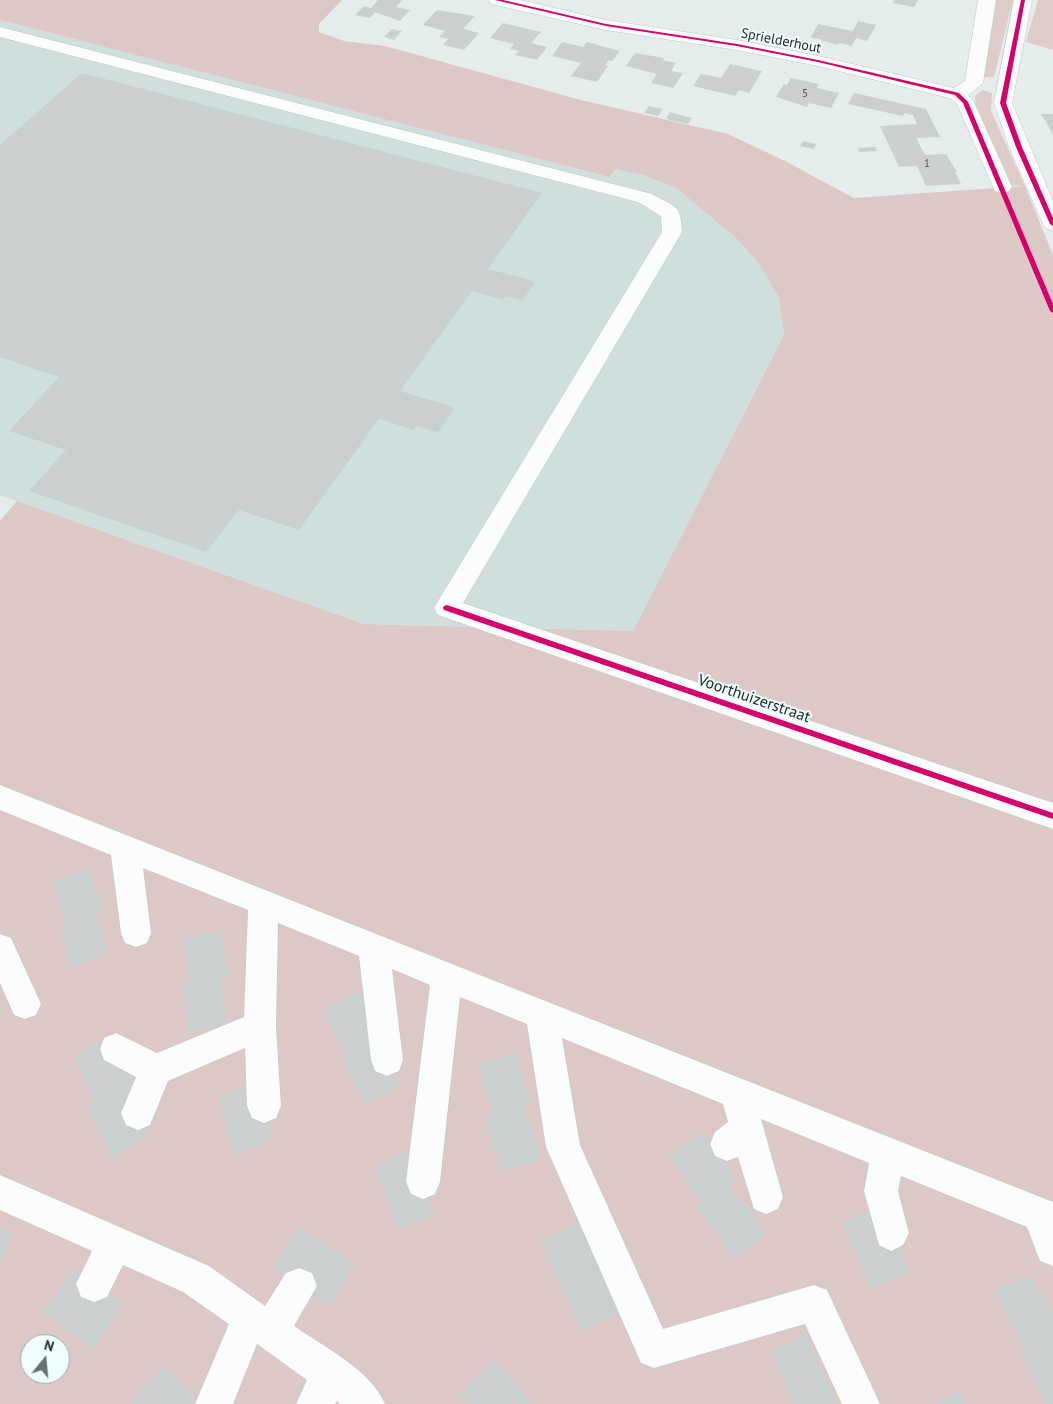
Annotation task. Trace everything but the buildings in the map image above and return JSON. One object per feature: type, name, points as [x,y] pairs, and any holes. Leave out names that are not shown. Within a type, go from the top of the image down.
[{"type":"street","name":"Sprielderhout","points":[[497,0],[606,25],[737,45],[818,61],[957,94]]},
{"type":"street","points":[[974,83],[987,0]]},
{"type":"street","points":[[1023,0],[1003,103],[1008,120],[1053,224]]},
{"type":"street","name":"Voorthuizerstraat","points":[[0,32],[645,198],[671,213],[672,232],[447,608],[1053,816]]},
{"type":"street","points":[[1002,187],[967,107],[957,94],[974,83],[1006,87]]},
{"type":"street","points":[[0,797],[1046,1218],[1053,1248]]},
{"type":"street","points":[[125,847],[136,933]]},
{"type":"street","points":[[263,902],[260,1026],[264,1106]]},
{"type":"street","points":[[373,946],[387,1060]]},
{"type":"street","points":[[0,948],[26,1004]]},
{"type":"street","points":[[423,1182],[447,976]]},
{"type":"street","points":[[542,1015],[563,1147],[654,1350],[814,1303],[861,1404]]},
{"type":"street","points":[[138,1113],[156,1070],[260,1026]]},
{"type":"street","points":[[116,1049],[156,1070]]},
{"type":"street","points":[[737,1093],[737,1136],[766,1196]]},
{"type":"street","points":[[888,1153],[881,1190],[891,1233]]},
{"type":"street","points":[[3,1199],[115,1243],[196,1279],[260,1324],[323,1389],[352,1389],[366,1404]]},
{"type":"street","points":[[94,1284],[115,1243]]},
{"type":"street","points":[[214,1404],[260,1324],[299,1286]]},
{"type":"shaded area","points":[[0,0],[342,0],[319,24],[319,32],[344,41],[385,46],[581,100],[728,134],[785,161],[854,198],[1025,186],[1053,255],[1053,1404],[0,1404],[0,521],[17,501],[364,624],[633,631],[784,335],[779,298],[759,264],[736,238],[676,188],[646,176],[616,169],[609,177],[0,20]]},
{"type":"shaded area","points":[[994,0],[1013,0],[994,77],[980,77]]},
{"type":"shaded area","points":[[1038,0],[1053,0],[1053,50],[1026,42]]},
{"type":"shaded area","points":[[0,20],[609,177],[616,169],[646,176],[676,188],[736,238],[759,264],[779,298],[784,335],[633,631],[364,624],[0,495]]},
{"type":"shaded area","points":[[983,90],[992,93],[991,111],[1025,186],[1010,185],[976,107],[975,96]]},
{"type":"cycle path","points":[[497,0],[606,25],[737,45],[818,61],[957,94],[965,102],[1053,311]]},
{"type":"cycle path","points":[[1023,0],[1003,103],[1019,147],[1053,224]]},
{"type":"cycle path","points":[[447,608],[1053,816]]}]
